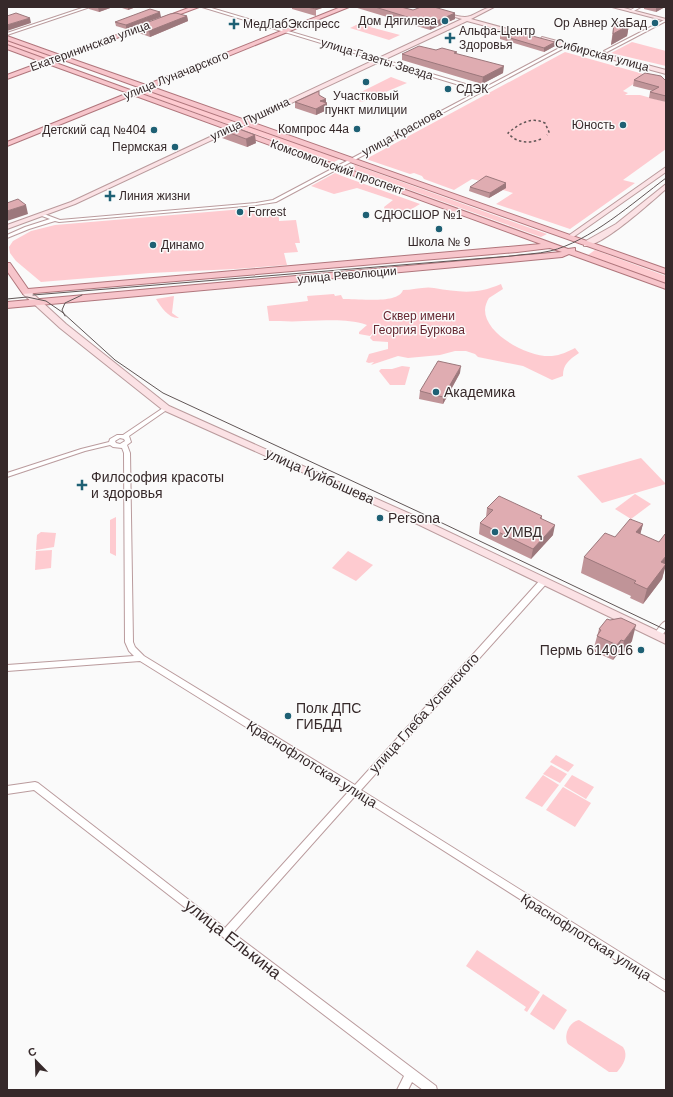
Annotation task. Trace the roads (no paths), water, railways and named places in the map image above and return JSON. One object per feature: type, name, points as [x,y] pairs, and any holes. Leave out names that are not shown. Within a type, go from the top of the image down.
[{"type":"main road","name":"Екатерининская улица","points":[[7,76],[196,7]]},
{"type":"main road","name":"улица Луначарского","points":[[7,144],[132,92],[346,7]]},
{"type":"main road","points":[[422,7],[530,36]]},
{"type":"main road","name":"улица Пушкина","points":[[7,227],[44,215],[492,7]]},
{"type":"main road","points":[[614,7],[666,20]]},
{"type":"main road","name":"Комсомольский проспект","points":[[7,38],[666,272]]},
{"type":"main road","name":"Сибирская улица","points":[[537,38],[666,72]]},
{"type":"main road","name":"Комсомольский проспект","points":[[7,47],[666,287]]},
{"type":"main road","name":"улица Революции","points":[[26,292],[517,250],[552,245],[570,237],[666,169]]},
{"type":"main road","name":"улица Революции","points":[[7,305],[562,255],[595,240],[631,215],[666,186]]},
{"type":"main road","points":[[517,250],[526,245],[528,241],[524,235]]},
{"type":"main road","name":"улица Куйбышева","points":[[7,265],[35,302],[152,399],[166,408],[398,512],[662,638]]},
{"type":"street","points":[[7,34],[88,7]]},
{"type":"street","name":"улица Газеты Звезда","points":[[204,7],[481,90]]},
{"type":"street","points":[[631,11],[639,7]]},
{"type":"street","points":[[606,51],[666,20]]},
{"type":"street","name":"улица Краснова","points":[[44,215],[53,220],[59,221],[267,203],[280,198],[566,46]]},
{"type":"street","points":[[7,236],[53,220]]},
{"type":"street","points":[[112,443],[114,438],[125,436],[166,408]]},
{"type":"street","name":"Краснофлотская улица","points":[[125,436],[129,441],[124,445],[127,453],[129,642],[132,649],[141,658],[356,790],[666,988]]},
{"type":"street","points":[[7,475],[83,450],[112,443],[118,446],[124,445]]},
{"type":"street","name":"улица Глеба Успенского","points":[[226,934],[544,581]]},
{"type":"street","points":[[662,638],[666,624]]},
{"type":"street","points":[[7,668],[141,658]]},
{"type":"street","name":"улица Елькина","points":[[7,790],[35,786],[226,934],[432,1090]]},
{"type":"street","points":[[402,1090],[411,1074]]},
{"type":"tram line","points":[[33,295],[545,252],[565,246],[595,230],[611,220],[666,178]]},
{"type":"tram line","points":[[64,314],[62,310],[65,303],[82,295]]},
{"type":"tram line","points":[[7,299],[27,297],[46,301],[64,314]]},
{"type":"tram line","points":[[64,314],[115,360],[163,393],[419,512],[666,630]]},
{"type":"railway","points":[[541,139],[532,142],[523,142],[515,139],[508,133],[525,122],[535,120],[545,123],[549,132],[547,135]]},
{"type":"place","name":"Дом Дягилева","points":[[445,21]]},
{"type":"place","name":"Ор Авнер ХаБад","points":[[655,23]]},
{"type":"place","name":"МедЛабЭкспресс","points":[[234,24]]},
{"type":"place","name":"Альфа-Центр Здоровья","points":[[450,38]]},
{"type":"place","name":"Участковый пункт милиции","points":[[366,82]]},
{"type":"place","name":"СДЭК","points":[[448,89]]},
{"type":"place","name":"Юность","points":[[623,125]]},
{"type":"place","name":"Компрос 44а","points":[[357,129]]},
{"type":"place","name":"Детский сад №404","points":[[154,130]]},
{"type":"place","name":"Пермская","points":[[175,147]]},
{"type":"place","name":"Линия жизни","points":[[110,196]]},
{"type":"place","name":"Forrest","points":[[240,212]]},
{"type":"place","name":"СДЮСШОР №1","points":[[366,215]]},
{"type":"place","name":"Школа № 9","points":[[439,229]]},
{"type":"place","name":"Динамо","points":[[153,245]]},
{"type":"place","name":"Академика","points":[[436,392]]},
{"type":"place","name":"Философия красоты и здоровья","points":[[82,485]]},
{"type":"place","name":"Persona","points":[[380,518]]},
{"type":"place","name":"УМВД","points":[[495,532]]},
{"type":"place","name":"Пермь 614016","points":[[641,650]]},
{"type":"place","name":"Полк ДПС ГИБДД","points":[[288,716]]},
{"type":"park label","name":"Сквер имени Георгия Буркова","points":[[419,323]]}]
